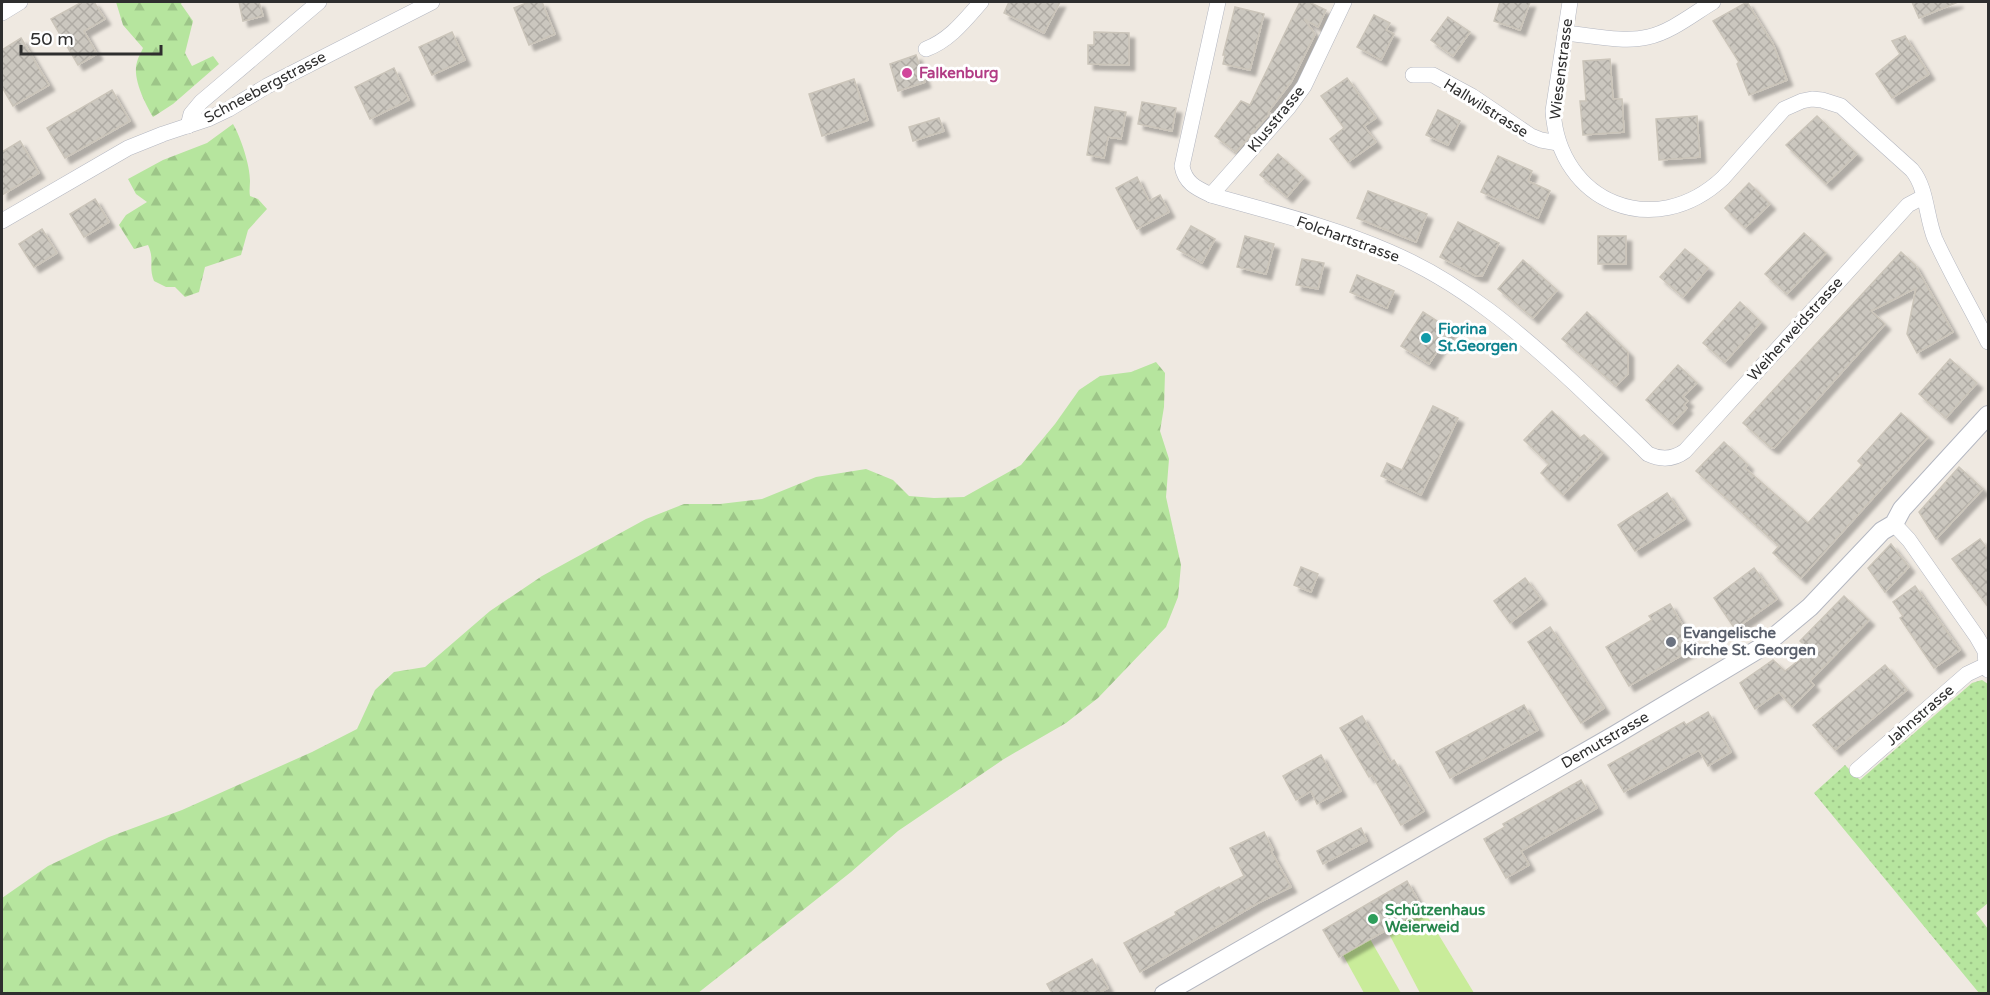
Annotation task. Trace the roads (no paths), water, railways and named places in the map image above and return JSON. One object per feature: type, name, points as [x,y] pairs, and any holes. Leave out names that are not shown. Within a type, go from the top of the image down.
[{"type":"street","points":[[2,13],[20,2]]},
{"type":"street","points":[[188,126],[191,114],[201,102],[319,2]]},
{"type":"street","name":"Schneebergstrasse","points":[[2,221],[128,148],[230,109],[308,64],[432,2]]},
{"type":"street","points":[[926,49],[944,40],[957,29],[981,2]]},
{"type":"street","name":"Folchartstrasse","points":[[1218,2],[1182,166],[1187,181],[1193,187],[1211,195],[1363,241],[1391,252],[1446,280],[1497,315],[1521,335],[1648,454],[1666,459]]},
{"type":"street","name":"Klusstrasse","points":[[1211,195],[1288,108],[1304,86],[1344,2]]},
{"type":"street","name":"Wiesenstrasse","points":[[1570,2],[1553,111],[1558,143],[1564,158],[1584,184],[1597,194],[1626,207],[1671,208],[1692,200],[1712,188],[1784,109],[1802,100],[1822,100],[1841,106],[1919,178],[1929,222],[1936,240],[1989,342]]},
{"type":"street","points":[[1565,33],[1630,39],[1648,37],[1668,29],[1713,2]]},
{"type":"street","name":"Hallwilstrasse","points":[[1413,75],[1433,75],[1472,96],[1531,136],[1558,143]]},
{"type":"street","name":"Weiherweidstrasse","points":[[1666,459],[1685,451],[1908,205],[1923,197]]},
{"type":"street","name":"Demutstrasse","points":[[1164,993],[1615,735],[1762,647],[1810,607],[1882,531],[1894,524],[1902,509],[1989,415]]},
{"type":"street","points":[[1894,524],[1909,540],[1977,637],[1984,651],[1987,668]]},
{"type":"street","name":"Jahnstrasse","points":[[1857,770],[1967,674],[1987,668]]},
{"type":"place","name":"Falkenburg","points":[[907,73]]},
{"type":"place","name":"Fiorina St.Georgen","points":[[1426,338]]},
{"type":"place","name":"Evangelische Kirche St. Georgen","points":[[1671,642]]},
{"type":"place","name":"Schützenhaus Weierweid","points":[[1373,919]]}]
